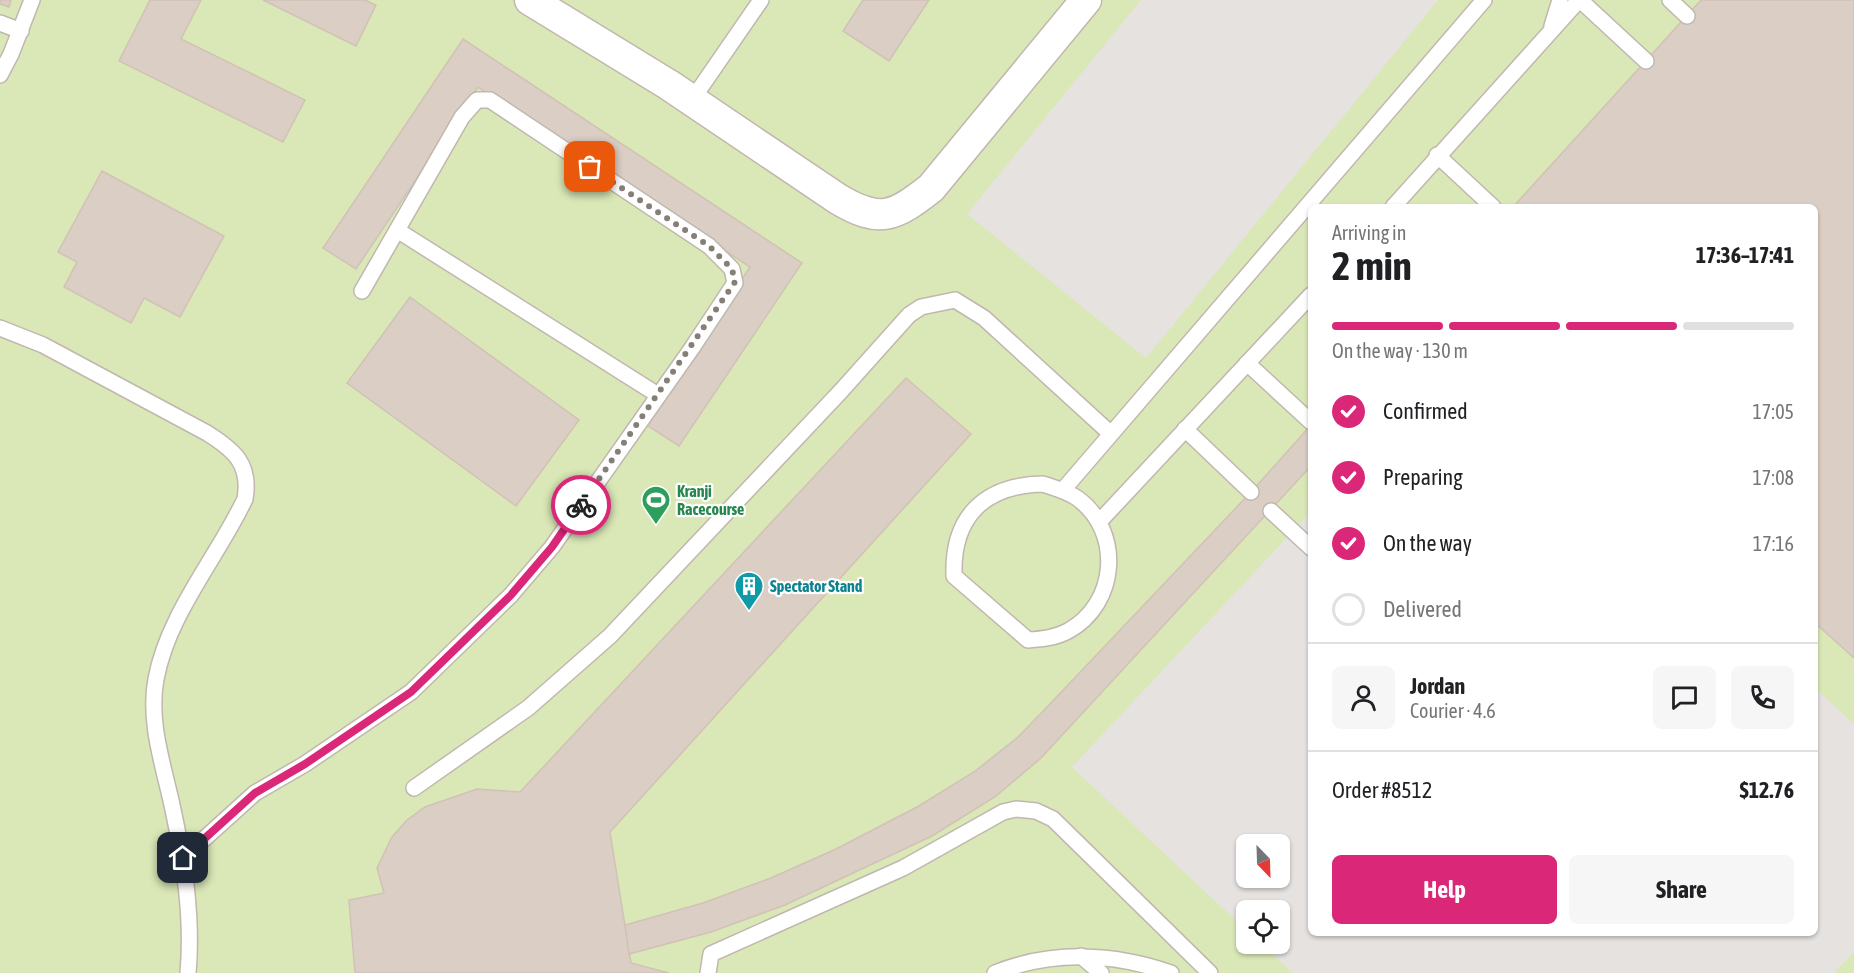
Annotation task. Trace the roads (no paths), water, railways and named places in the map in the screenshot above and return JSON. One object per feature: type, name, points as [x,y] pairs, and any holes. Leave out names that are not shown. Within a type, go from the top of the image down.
[{"type":"street","points":[[530,0],[693,100],[862,213],[887,214],[908,206],[931,188],[1086,0]]},
{"type":"lane","points":[[0,75],[21,31],[32,0]]},
{"type":"lane","points":[[693,100],[762,0]]},
{"type":"lane","points":[[1309,204],[1484,0]]},
{"type":"lane","points":[[1550,31],[1560,0]]},
{"type":"lane","points":[[1396,204],[1437,155],[1579,0],[1646,61]]},
{"type":"lane","points":[[1670,0],[1687,16]]},
{"type":"lane","points":[[0,23],[21,31]]},
{"type":"lane","points":[[183,858],[255,793],[305,764],[411,692],[503,603],[552,547],[735,282],[732,269],[709,246],[490,100],[477,100],[462,117],[362,291]]},
{"type":"lane","points":[[1437,155],[1490,204]]},
{"type":"lane","points":[[1063,490],[1308,205]]},
{"type":"lane","points":[[397,230],[658,395]]},
{"type":"lane","points":[[1099,522],[1308,298]]},
{"type":"lane","points":[[414,788],[528,708],[610,636],[841,391],[909,315],[921,307],[955,300],[968,306],[1111,434]]},
{"type":"lane","points":[[0,328],[43,345],[207,433],[229,446],[243,464],[248,483],[245,499],[173,628],[156,679],[154,711],[159,752],[183,858],[190,956],[188,973]]},
{"type":"lane","points":[[1247,363],[1308,419]]},
{"type":"lane","points":[[1185,429],[1251,492]]},
{"type":"lane","points":[[1042,484],[1063,490],[1089,509],[1099,522],[1107,541],[1110,562],[1103,592],[1085,618],[1068,631],[1049,638],[1028,640],[954,576],[953,555],[958,535],[968,516],[983,501],[1001,490],[1022,485],[1042,484]]},
{"type":"lane","points":[[1271,511],[1308,545]]},
{"type":"lane","points":[[708,973],[711,954],[903,868],[986,820],[1016,809],[1036,811],[1053,819],[1210,973]]},
{"type":"lane","points":[[995,973],[1043,959],[1081,956],[1134,962],[1171,973]]},
{"type":"lane","points":[[1081,956],[1101,973]]},
{"type":"place","name":"Kranji Racecourse","points":[[656,526]]},
{"type":"place","name":"Spectator Stand","points":[[749,612]]}]
